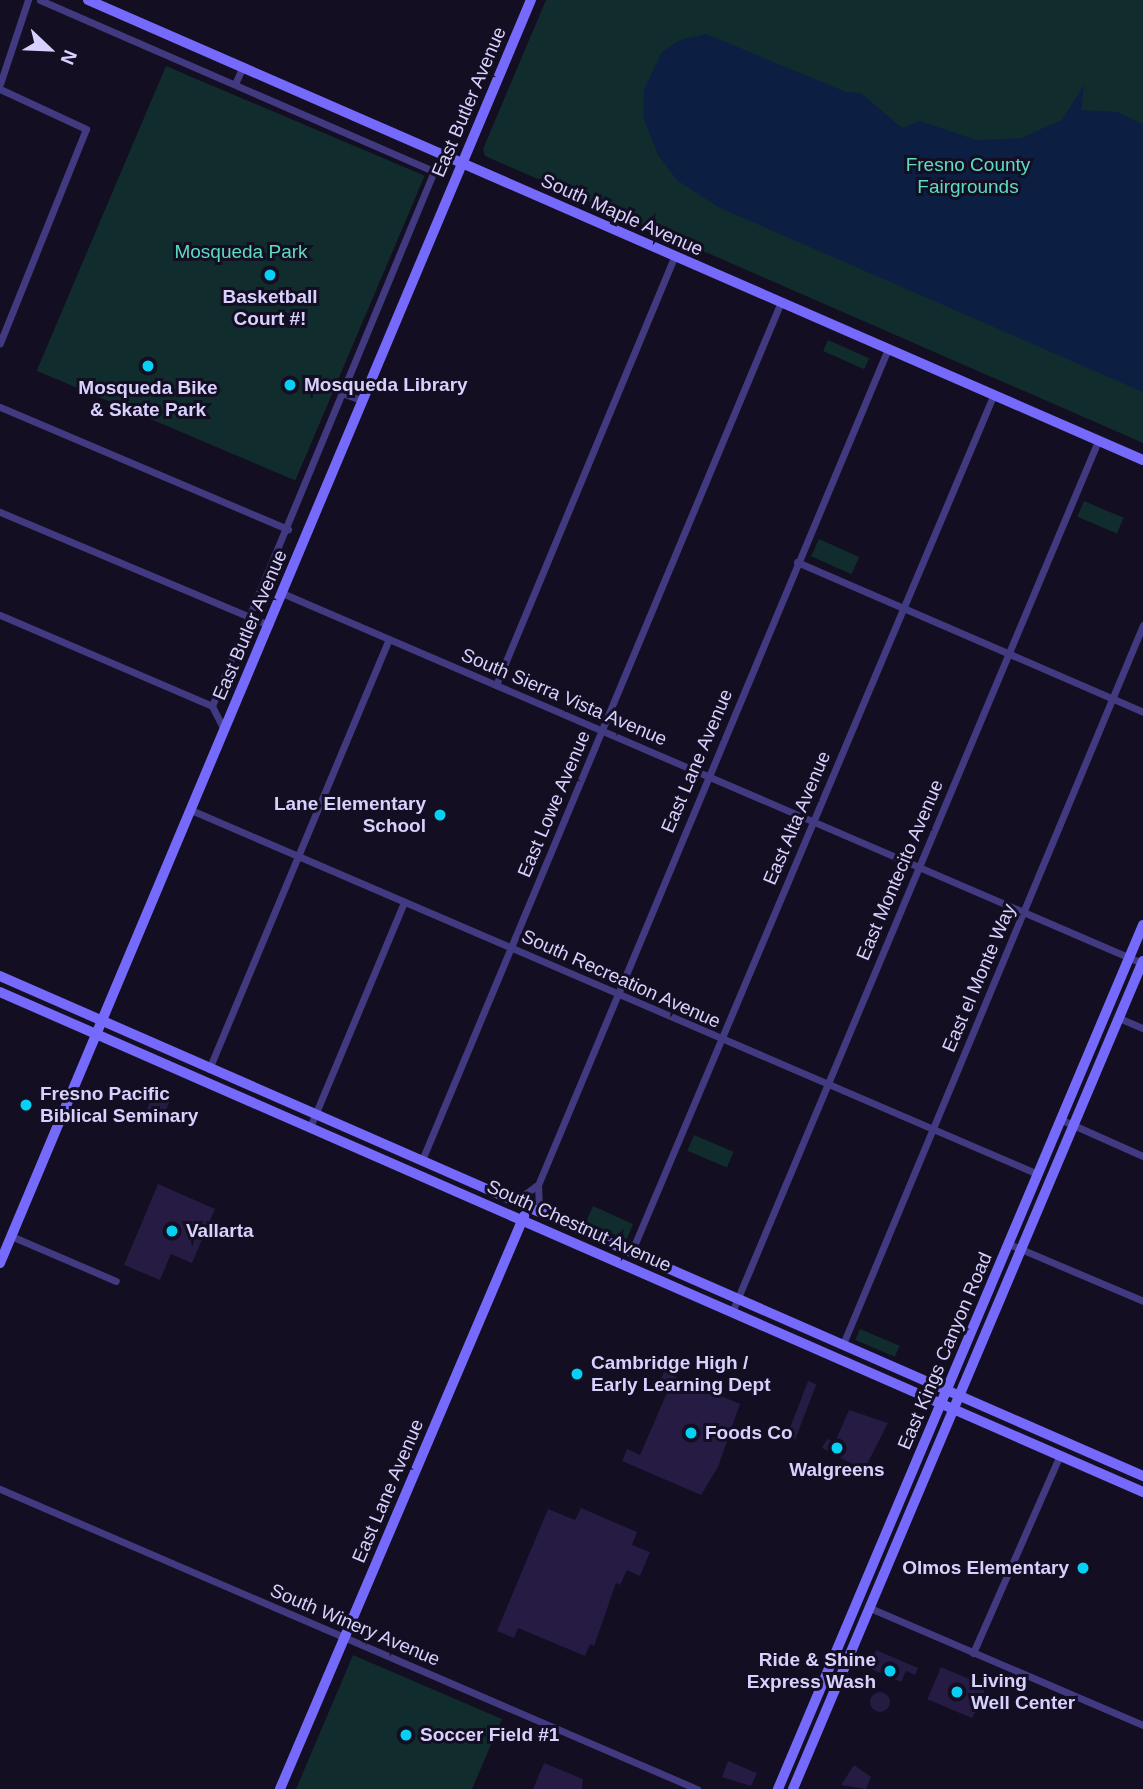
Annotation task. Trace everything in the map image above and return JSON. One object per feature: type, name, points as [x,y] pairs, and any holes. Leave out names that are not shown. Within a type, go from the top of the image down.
[{"type":"main road","name":"South Maple Avenue","points":[[88,0],[463,161],[674,258],[887,351],[1143,460]]},
{"type":"main road","name":"East Butler Avenue","points":[[0,1263],[531,0]]},
{"type":"main road","name":"East Kings Canyon Road","points":[[778,1789],[1143,925]]},
{"type":"main road","name":"East Kings Canyon Road","points":[[793,1789],[957,1412],[1143,962]]},
{"type":"main road","name":"South Chestnut Avenue","points":[[0,976],[1143,1476]]},
{"type":"main road","name":"South Chestnut Avenue","points":[[0,992],[1143,1492]]},
{"type":"main road","points":[[389,1161],[398,1157],[446,1178],[452,1173]]},
{"type":"main road","name":"East Lane Avenue","points":[[280,1789],[522,1220],[533,1210]]},
{"type":"main road","points":[[780,1334],[791,1330],[830,1346],[843,1344]]},
{"type":"street","points":[[0,343],[86,129],[0,86],[28,0]]},
{"type":"street","points":[[40,0],[434,171],[345,394],[212,706]]},
{"type":"street","points":[[235,84],[243,66]]},
{"type":"street","points":[[496,685],[674,258]]},
{"type":"street","name":"East Lowe Avenue","points":[[422,1160],[780,304]]},
{"type":"street","name":"East Lane Avenue","points":[[533,1210],[538,1185],[887,351]]},
{"type":"street","points":[[345,394],[363,401]]},
{"type":"street","name":"East Alta Avenue","points":[[631,1253],[993,396]]},
{"type":"street","points":[[0,407],[288,529]]},
{"type":"street","name":"East Montecito Avenue","points":[[732,1312],[824,1085],[919,869],[1097,441]]},
{"type":"street","points":[[0,512],[269,625]]},
{"type":"street","points":[[797,562],[1143,712]]},
{"type":"street","name":"South Sierra Vista Avenue","points":[[282,593],[811,824],[1143,962]]},
{"type":"street","points":[[0,615],[212,706],[225,732]]},
{"type":"street","name":"East el Monte Way","points":[[843,1344],[1143,625]]},
{"type":"street","points":[[209,1069],[388,639]]},
{"type":"street","name":"South Recreation Avenue","points":[[191,810],[618,993],[824,1085],[1038,1174]]},
{"type":"street","points":[[310,1127],[404,902]]},
{"type":"street","points":[[1119,1018],[1143,1028]]},
{"type":"street","points":[[1062,1120],[1143,1156]]},
{"type":"street","name":"East Lane Avenue","points":[[516,1202],[538,1185]]},
{"type":"street","points":[[11,1236],[116,1281]]},
{"type":"street","points":[[1009,1244],[1143,1301]]},
{"type":"street","points":[[973,1653],[1059,1457]]},
{"type":"street","name":"South Winery Avenue","points":[[0,1489],[697,1789]]},
{"type":"street","points":[[870,1608],[1143,1725]]},
{"type":"green space","name":"Fresno County Fairgrounds","points":[[546,0],[1143,0],[1143,443],[485,156],[483,149]]},
{"type":"green space","name":"Mosqueda Park","points":[[166,66],[425,176],[295,480],[37,371]]},
{"type":"green space","points":[[828,340],[869,358],[864,369],[823,351]]},
{"type":"green space","points":[[1084,501],[1124,518],[1117,533],[1077,517]]},
{"type":"green space","points":[[819,539],[859,557],[851,574],[811,556]]},
{"type":"green space","points":[[694,1135],[734,1152],[727,1167],[687,1151]]},
{"type":"green space","points":[[593,1206],[633,1224],[627,1239],[585,1224]]},
{"type":"green space","points":[[860,1329],[900,1346],[895,1357],[855,1340]]},
{"type":"green space","points":[[353,1655],[502,1719],[472,1789],[296,1789]]},
{"type":"water","points":[[706,34],[846,92],[861,93],[902,128],[920,121],[976,140],[1021,138],[1062,120],[1084,85],[1081,110],[1117,112],[1143,124],[1143,392],[718,207],[677,180],[658,155],[643,117],[644,89],[662,52],[680,40]]},
{"type":"building","points":[[154,1092],[171,1099],[163,1117],[147,1111]]},
{"type":"building","name":"Vallarta","points":[[158,1184],[215,1209],[192,1263],[171,1254],[160,1280],[124,1265]]},
{"type":"building","name":"Foods Co","points":[[664,1372],[740,1404],[718,1467],[701,1495],[622,1461],[627,1449],[640,1455],[669,1388],[659,1383]]},
{"type":"building","name":"Foods Co","points":[[808,1381],[816,1384],[795,1439],[787,1436]]},
{"type":"building","name":"Walgreens","points":[[849,1410],[888,1423],[864,1470],[822,1448],[827,1439],[835,1442]]},
{"type":"building","points":[[581,1508],[637,1532],[632,1545],[650,1552],[640,1576],[627,1570],[620,1585],[616,1583],[594,1646],[590,1644],[585,1656],[518,1628],[514,1638],[497,1631],[548,1509],[575,1520]]},
{"type":"building","name":"Ride & Shine Express Wash","points":[[876,1650],[918,1668],[915,1675],[906,1671],[901,1682],[869,1668]]},
{"type":"building","name":"Living Well Center","points":[[941,1667],[986,1686],[972,1718],[927,1699]]},
{"type":"building","points":[[876,1692],[884,1692],[890,1702],[884,1712],[876,1712],[870,1706],[870,1698]]},
{"type":"building","points":[[728,1761],[757,1773],[751,1786],[722,1777]]},
{"type":"building","points":[[544,1763],[583,1779],[582,1789],[533,1789]]},
{"type":"building","points":[[854,1765],[871,1777],[866,1789],[841,1785]]},
{"type":"place","name":"Basketball Court #!","points":[[270,275]]},
{"type":"place","name":"Mosqueda Bike & Skate Park","points":[[148,366]]},
{"type":"place","name":"Mosqueda Library","points":[[290,385]]},
{"type":"place","name":"Lane Elementary School","points":[[440,815]]},
{"type":"place","name":"Fresno Pacific Biblical Seminary","points":[[26,1105]]},
{"type":"place","name":"Vallarta","points":[[172,1231]]},
{"type":"place","name":"Cambridge High / Early Learning Dept","points":[[577,1374]]},
{"type":"place","name":"Foods Co","points":[[691,1433]]},
{"type":"place","name":"Walgreens","points":[[837,1448]]},
{"type":"place","name":"Olmos Elementary","points":[[1083,1568]]},
{"type":"place","name":"Ride & Shine Express Wash","points":[[890,1671]]},
{"type":"place","name":"Living Well Center","points":[[957,1692]]},
{"type":"place","name":"Soccer Field #1","points":[[406,1735]]}]
